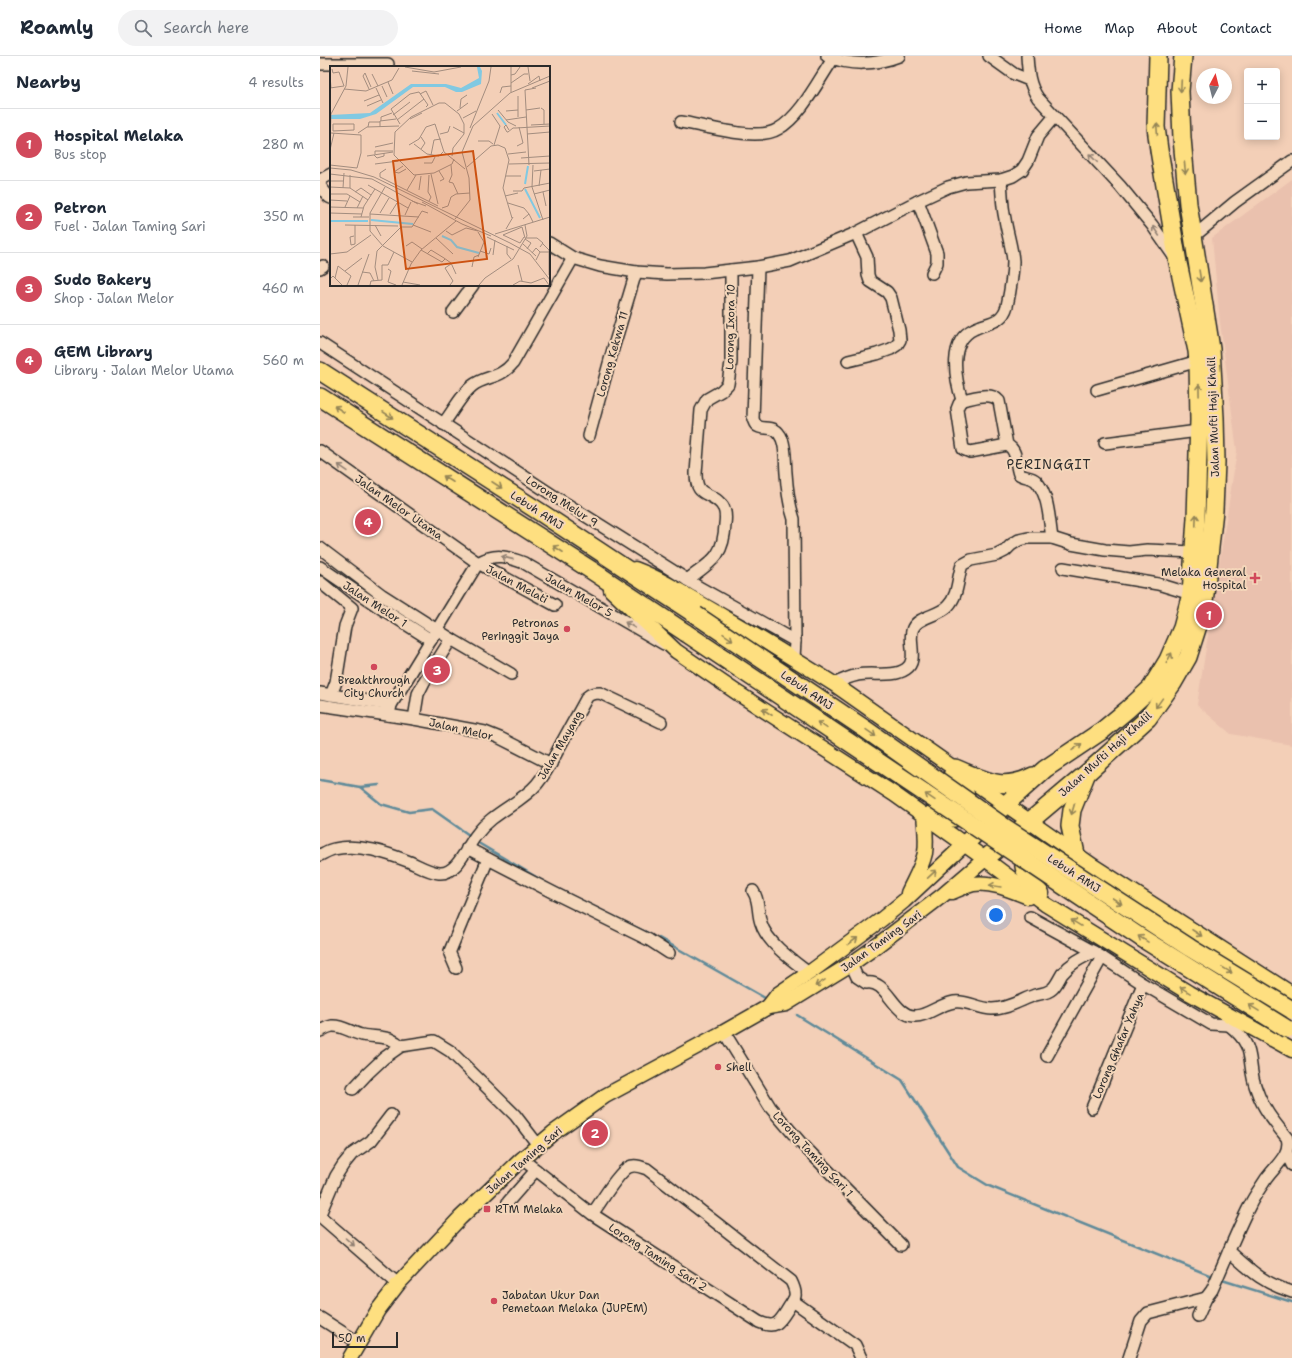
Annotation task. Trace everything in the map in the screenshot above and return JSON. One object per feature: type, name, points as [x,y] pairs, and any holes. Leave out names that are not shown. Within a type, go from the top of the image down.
[{"type":"highway","name":"Jalan Mufti Haji Khalil","points":[[965,844],[1045,769],[1103,730],[1151,688],[1168,660],[1182,628],[1191,594],[1198,431],[1198,351],[1178,263],[1156,127],[1158,56]]},
{"type":"highway","name":"Jalan Mufti Haji Khalil","points":[[985,859],[1087,773],[1148,718],[1173,683],[1188,657],[1202,613],[1210,550],[1216,462],[1211,349],[1193,238],[1180,115],[1183,56]]},
{"type":"highway","name":"Lebuh AMJ","points":[[320,371],[543,514],[696,615],[865,729],[1007,829],[1190,948],[1292,1010]]},
{"type":"highway","name":"Lebuh AMJ","points":[[320,396],[591,570],[1140,937],[1289,1030]]},
{"type":"highway","points":[[955,768],[992,783],[1003,784],[1022,781],[1045,769]]},
{"type":"highway","points":[[1076,854],[1070,826],[1072,810],[1087,773]]},
{"type":"main road","points":[[612,560],[650,575],[690,587],[834,684],[1030,820],[1093,866],[1292,994]]},
{"type":"main road","points":[[591,570],[676,651],[739,694],[894,794],[965,844],[1045,904],[1231,1021],[1292,1050]]},
{"type":"main road","points":[[894,794],[945,820],[953,820],[961,816],[966,808],[968,798],[966,790],[961,783],[906,734]]},
{"type":"main road","points":[[904,901],[925,853],[926,835],[924,815]]},
{"type":"main road","name":"Jalan Taming Sari","points":[[768,1007],[778,994],[809,973],[904,901],[965,844]]},
{"type":"main road","points":[[1061,914],[1025,875],[1021,864],[1023,856],[1031,852],[1038,852],[1093,866]]},
{"type":"main road","name":"Jalan Taming Sari","points":[[350,1358],[378,1310],[398,1284],[460,1218],[538,1145],[578,1114],[605,1096],[768,1007],[786,1004],[851,964],[872,950],[943,895],[985,859]]},
{"type":"main road","points":[[943,895],[974,884],[989,885],[1004,887],[1045,904]]},
{"type":"street","points":[[681,122],[750,134],[764,134],[777,130],[786,124],[807,100],[829,57],[856,63],[871,63],[884,61],[899,56]]},
{"type":"street","points":[[989,56],[1014,74],[1029,80]]},
{"type":"street","points":[[1027,56],[1029,80],[1032,89],[1038,98],[1054,118],[1120,186],[1152,225],[1178,263]]},
{"type":"street","points":[[320,64],[387,62]]},
{"type":"street","points":[[550,244],[573,258],[600,266],[636,272],[667,274],[731,270],[790,261],[856,233],[918,201],[957,184],[978,180],[1001,180],[1013,176],[1022,170],[1028,161],[1038,136],[1054,118]]},
{"type":"street","points":[[1193,238],[1235,202],[1292,161]]},
{"type":"street","points":[[320,183],[330,175]]},
{"type":"street","points":[[962,400],[956,370],[956,353],[958,345],[966,334],[973,329],[996,321],[1001,317],[1007,306],[1013,262],[1012,250],[1004,218],[1001,180]]},
{"type":"street","points":[[320,186],[330,198]]},
{"type":"street","points":[[918,201],[937,253],[937,263],[932,273]]},
{"type":"street","points":[[1190,215],[1215,219]]},
{"type":"street","points":[[848,361],[877,354],[897,345],[900,340],[891,298],[887,292],[870,281],[868,275],[867,257],[856,233]]},
{"type":"street","points":[[443,424],[472,386],[480,381],[499,375],[507,370],[513,363],[573,258]]},
{"type":"street","points":[[758,267],[753,419],[756,425],[774,429],[779,433],[784,447],[789,504],[794,519],[794,658]]},
{"type":"street","name":"Lorong Ixora 10","points":[[690,587],[720,552],[724,541],[725,510],[723,505],[719,501],[699,490],[696,482],[696,473],[701,410],[707,399],[722,392],[728,384],[731,362],[731,270]]},
{"type":"street","name":"Lorong Kekwa 11","points":[[589,436],[636,272]]},
{"type":"street","points":[[453,312],[472,286]]},
{"type":"street","name":"Lorong Melur 9","points":[[320,343],[690,587],[795,642]]},
{"type":"street","points":[[1096,390],[1198,361]]},
{"type":"street","points":[[1007,445],[970,452],[963,449],[957,409],[958,404],[962,400],[990,396],[996,397],[999,401],[1007,445],[1014,453],[1019,474],[1021,476],[1033,479],[1044,495],[1052,538]]},
{"type":"street","points":[[1104,443],[1198,431]]},
{"type":"street","name":"Jalan Melor Utama","points":[[320,451],[478,563]]},
{"type":"street","points":[[543,514],[554,496]]},
{"type":"street","points":[[834,684],[859,675],[886,674],[901,672],[906,669],[912,661],[912,630],[915,625],[921,621],[942,612],[954,599],[962,565],[971,560],[1005,551],[1019,540],[1028,538],[1052,538],[1071,544],[1111,551],[1129,552],[1147,550],[1194,552]]},
{"type":"street","points":[[320,548],[382,595],[451,639],[511,674]]},
{"type":"street","name":"Jalan Melor 5","points":[[478,563],[488,557],[499,556],[512,558],[676,651]]},
{"type":"street","points":[[390,710],[478,563]]},
{"type":"street","name":"Jalan Melati","points":[[478,563],[555,605]]},
{"type":"street","name":"Jalan Melor 1","points":[[320,568],[431,640]]},
{"type":"street","points":[[1063,568],[1158,584],[1191,594]]},
{"type":"street","points":[[320,582],[352,608],[345,626],[336,682],[331,695]]},
{"type":"street","name":"Jalan Melor","points":[[414,719],[418,694],[451,639]]},
{"type":"street","name":"Jalan Melor","points":[[320,693],[390,710],[414,719],[485,732],[551,764]]},
{"type":"street","name":"Jalan Mayang","points":[[320,855],[334,849],[351,847],[368,849],[392,855],[439,873],[446,872],[452,869],[484,824],[530,792],[543,776],[590,694],[600,693],[661,722]]},
{"type":"street","name":"Jalan Melor","points":[[320,705],[390,710]]},
{"type":"street","points":[[467,848],[644,937],[669,953]]},
{"type":"street","points":[[456,968],[450,951],[488,859]]},
{"type":"street","points":[[753,891],[757,896],[759,918],[769,939],[809,973]]},
{"type":"street","points":[[1030,917],[1098,955],[1211,1024],[1231,1021],[1246,1044],[1251,1055],[1252,1077],[1262,1105],[1290,1143],[1290,1148],[1287,1154],[1268,1176],[1250,1204],[1212,1290],[1206,1298],[1198,1316]]},
{"type":"street","points":[[851,964],[857,977],[866,983],[870,982],[878,985],[885,991],[900,1010],[913,1016],[922,1015],[944,1004],[955,1002],[965,1002],[983,1008],[992,1009],[1012,1005],[1052,990],[1073,962],[1098,955]]},
{"type":"street","points":[[1047,1056],[1098,955]]},
{"type":"street","name":"Lorong Ghafar Yahya","points":[[1092,1108],[1144,984]]},
{"type":"street","points":[[320,1031],[324,1028],[333,1026],[364,1036],[389,1038],[396,1041],[401,1046]]},
{"type":"street","name":"Lorong Taming Sari 1","points":[[724,1032],[770,1108],[801,1143],[901,1245]]},
{"type":"street","points":[[353,1089],[384,1058],[401,1046],[434,1041],[450,1051],[515,1115],[538,1145]]},
{"type":"street","points":[[391,1115],[371,1141],[352,1154],[343,1165],[336,1176],[320,1215],[398,1284]]},
{"type":"street","points":[[1287,1154],[1292,1165]]},
{"type":"street","name":"Lorong Taming Sari 2","points":[[522,1159],[592,1214],[759,1322],[768,1326],[776,1324],[782,1318],[793,1301]]},
{"type":"street","points":[[592,1214],[622,1172],[630,1167],[638,1166],[647,1168],[791,1281],[795,1288],[796,1295],[793,1301],[855,1345],[861,1358]]},
{"type":"street","points":[[508,1202],[536,1170]]},
{"type":"street","points":[[1229,1251],[1264,1281],[1277,1288],[1292,1292]]},
{"type":"street","points":[[1129,1358],[1144,1316],[1154,1311],[1206,1298]]},
{"type":"street","points":[[320,1318],[359,1343]]},
{"type":"shaded area","name":"Melaka General Hospital","points":[[1292,179],[1292,745],[1231,734],[1197,705],[1237,451],[1220,322],[1212,238]]},
{"type":"waterway","points":[[320,780],[360,787],[381,804],[409,812],[432,809],[469,835]]},
{"type":"waterway","points":[[360,787],[379,785]]},
{"type":"waterway","points":[[480,844],[548,884],[650,934]]},
{"type":"waterway","points":[[659,938],[765,998]]},
{"type":"waterway","points":[[797,1015],[902,1080],[958,1167],[989,1186],[1214,1277]]},
{"type":"waterway","points":[[1222,1280],[1292,1302]]},
{"type":"place","name":"GEM Library","points":[[368,522]]},
{"type":"place","name":"Melaka General Hospital","points":[[1255,578]]},
{"type":"place","name":"Hospital Melaka","points":[[1209,615]]},
{"type":"place","name":"Petronas Peringgit Jaya","points":[[567,629]]},
{"type":"place","name":"Breakthrough City Church","points":[[374,667]]},
{"type":"place","name":"Sudo Bakery","points":[[437,670]]},
{"type":"place","name":"Shell","points":[[718,1067]]},
{"type":"place","name":"Petron","points":[[595,1133]]},
{"type":"place","name":"RTM Melaka","points":[[487,1209]]},
{"type":"place","name":"Jabatan Ukur Dan Pemetaan Melaka (JUPEM)","points":[[494,1301]]},
{"type":"district","name":"PERINGGIT","points":[[1049,464]]}]
